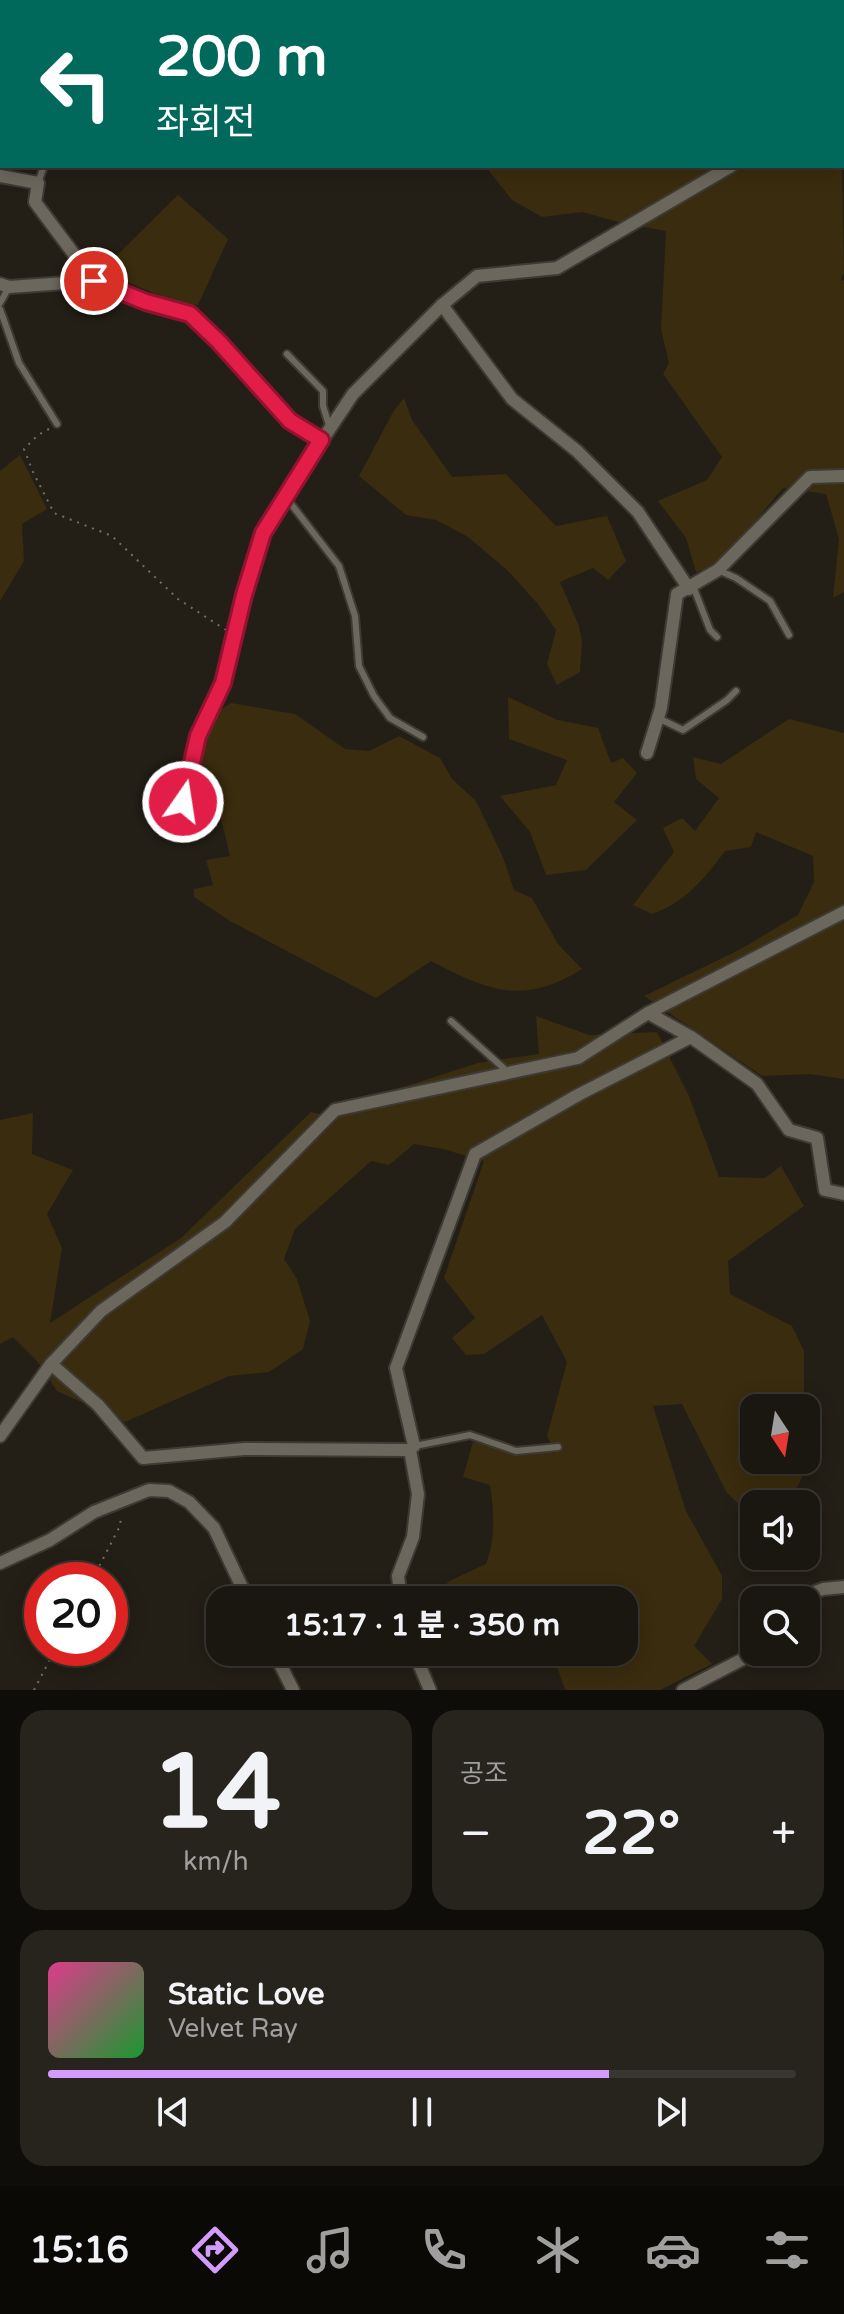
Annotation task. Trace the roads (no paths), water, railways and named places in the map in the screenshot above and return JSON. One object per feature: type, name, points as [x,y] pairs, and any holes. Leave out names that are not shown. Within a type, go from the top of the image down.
[{"type":"street","points":[[285,496],[353,394],[442,305],[477,276],[557,268],[728,168]]},
{"type":"street","points":[[0,176],[38,183],[35,202],[94,281]]},
{"type":"street","points":[[4,286],[94,281],[146,302],[190,314],[290,421],[321,440]]},
{"type":"street","points":[[442,305],[512,399],[577,451],[638,512],[691,587]]},
{"type":"street","points":[[647,753],[658,718],[677,594],[718,570],[810,477],[844,476]]},
{"type":"street","points":[[0,1436],[51,1364],[101,1311],[225,1222],[335,1110],[578,1058],[648,1013],[844,912]]},
{"type":"street","points":[[648,1013],[691,1037],[757,1084],[789,1130],[817,1138],[825,1190],[844,1194]]},
{"type":"street","points":[[399,1586],[398,1576],[413,1537],[418,1494],[396,1368],[475,1154],[578,1095],[691,1037]]},
{"type":"street","points":[[51,1364],[98,1405],[143,1458],[244,1449],[412,1448]]},
{"type":"street","points":[[0,1563],[50,1540],[94,1512],[149,1490],[169,1491],[189,1502],[214,1528],[241,1586]]},
{"type":"street","points":[[820,1590],[844,1587]]},
{"type":"street","points":[[683,1690],[740,1661]]},
{"type":"street","points":[[281,1666],[293,1690]]},
{"type":"street","points":[[420,1666],[430,1690]]},
{"type":"lane","points":[[38,183],[43,168]]},
{"type":"lane","points":[[4,286],[0,306],[19,363],[57,424]]},
{"type":"lane","points":[[287,354],[323,391],[323,406],[330,429]]},
{"type":"lane","points":[[183,802],[198,736],[223,683],[263,533],[285,496],[339,566],[355,616],[359,666],[374,696],[390,718],[423,737]]},
{"type":"lane","points":[[718,570],[770,601],[789,635]]},
{"type":"lane","points":[[691,587],[710,630],[717,637]]},
{"type":"lane","points":[[658,718],[683,730],[736,691]]},
{"type":"lane","points":[[451,1021],[509,1073]]},
{"type":"lane","points":[[412,1448],[470,1435],[516,1451],[558,1447]]}]
